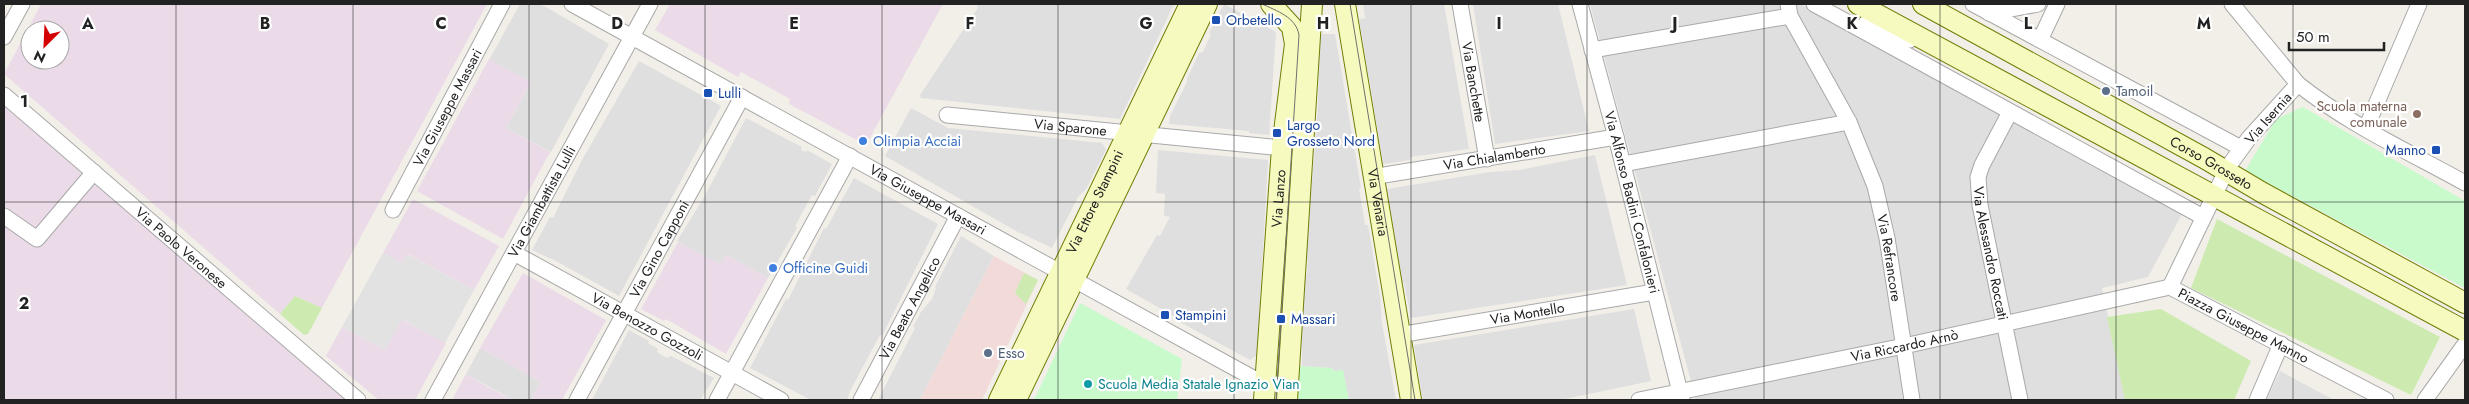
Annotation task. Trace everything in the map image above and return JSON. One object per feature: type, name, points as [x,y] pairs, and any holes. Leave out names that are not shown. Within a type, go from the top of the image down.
[{"type":"main road","name":"Via Ettore Stampini","points":[[1135,135],[1190,4]]},
{"type":"main road","name":"Via Ettore Stampini","points":[[999,400],[1066,276],[1135,135],[1207,4]]},
{"type":"main road","name":"Via Lanzo","points":[[1265,392],[1282,148],[1294,35],[1287,20],[1271,4]]},
{"type":"main road","name":"Via Lanzo","points":[[1288,393],[1312,4]]},
{"type":"main road","name":"Via Venaria","points":[[1345,4],[1372,177],[1411,400]]},
{"type":"main road","name":"Corso Grosseto","points":[[1858,4],[2465,331]]},
{"type":"main road","name":"Corso Grosseto","points":[[1923,4],[2226,170],[2262,193],[2465,302]]},
{"type":"main road","name":"Via Ettore Stampini","points":[[1016,400],[1066,276]]},
{"type":"street","points":[[4,37],[22,4]]},
{"type":"street","name":"Via Giuseppe Massari","points":[[393,210],[502,4]]},
{"type":"street","name":"Via Giuseppe Massari","points":[[572,4],[1252,378],[1265,392],[1288,393]]},
{"type":"street","name":"Via Giambattista Lulli","points":[[433,400],[650,4]]},
{"type":"street","name":"Via Banchette","points":[[1460,4],[1486,159]]},
{"type":"street","name":"Via Alfonso Badini Confalonieri","points":[[1580,4],[1623,164],[1681,396]]},
{"type":"street","name":"Corso Grosseto","points":[[1815,4],[1956,58]]},
{"type":"street","name":"Corso Grosseto","points":[[1815,4],[2203,217]]},
{"type":"street","name":"Corso Grosseto","points":[[1933,4],[1956,22]]},
{"type":"street","name":"Corso Grosseto","points":[[1973,4],[2241,148]]},
{"type":"street","points":[[1990,13],[2038,4]]},
{"type":"street","points":[[2040,40],[2057,4]]},
{"type":"street","name":"Via Isernia","points":[[2203,217],[2226,170],[2241,148],[2298,84],[2232,4]]},
{"type":"street","points":[[2366,128],[2419,4]]},
{"type":"street","name":"Via Refrancore","points":[[1592,50],[1789,10],[1849,122],[1875,186],[1887,238],[1912,400]]},
{"type":"street","points":[[2298,84],[2328,106],[2465,183]]},
{"type":"street","name":"Via Paolo Veronese","points":[[4,95],[358,400]]},
{"type":"street","name":"Via Gino Capponi","points":[[577,400],[742,97]]},
{"type":"street","name":"Via Alessandro Roccati","points":[[2010,112],[1989,148],[1978,177],[1980,205],[2020,400]]},
{"type":"street","name":"Via Sparone","points":[[947,115],[1282,148]]},
{"type":"street","points":[[1623,164],[1849,122]]},
{"type":"street","name":"Via Chialamberto","points":[[1372,177],[1616,138]]},
{"type":"street","points":[[717,400],[850,156]]},
{"type":"street","points":[[4,216],[37,239],[94,172]]},
{"type":"street","name":"Via Beato Angelico","points":[[862,400],[958,216]]},
{"type":"street","name":"Piazza Giuseppe Manno","points":[[2203,217],[2170,287],[2386,400]]},
{"type":"street","name":"Via Benozzo Gozzoli","points":[[514,253],[781,400]]},
{"type":"street","name":"Via Riccardo Arnò","points":[[1639,400],[1681,396],[2170,287]]},
{"type":"street","name":"Via Montello","points":[[1399,335],[1654,292]]},
{"type":"street","points":[[2257,400],[2281,344]]},
{"type":"street","points":[[2425,400],[2462,353]]},
{"type":"shaded area","points":[[41,4],[487,4],[322,308],[295,296],[280,314],[4,74],[20,44],[20,70],[70,70],[70,20],[33,20]]},
{"type":"shaded area","points":[[520,4],[538,4],[546,7],[609,44],[551,152],[506,128],[531,82],[489,60]]},
{"type":"shaded area","points":[[670,4],[943,4],[866,145],[789,104],[790,99],[741,72],[738,77],[655,30]]},
{"type":"shaded area","points":[[978,4],[1174,4],[1120,119],[921,98],[920,95],[977,9]]},
{"type":"shaded area","points":[[1224,4],[1276,32],[1269,135],[1249,133],[1249,131],[1169,124],[1170,116],[1199,53],[1203,52],[1211,34],[1209,33]]},
{"type":"shaded area","points":[[1363,4],[1444,4],[1469,149],[1410,157],[1410,160],[1383,164],[1359,19],[1365,18]]},
{"type":"shaded area","points":[[1473,4],[1558,4],[1589,131],[1495,144]]},
{"type":"shaded area","points":[[1590,4],[1800,4],[2182,214],[2148,277],[2102,288],[2126,400],[1696,400]]},
{"type":"shaded area","points":[[1320,34],[1335,34],[1361,188],[1359,188],[1365,225],[1368,225],[1380,296],[1382,323],[1396,400],[1349,400],[1348,394],[1332,368],[1302,366],[1302,322],[1318,105]]},
{"type":"shaded area","points":[[489,59],[531,82],[506,128],[550,152],[503,239],[417,191]]},
{"type":"shaded area","points":[[639,61],[721,106],[619,296],[558,262],[532,250],[550,217],[553,218],[582,160]]},
{"type":"shaded area","points":[[4,95],[350,400],[4,400]]},
{"type":"shaded area","points":[[911,108],[948,128],[1102,143],[1106,150],[1086,189],[1078,197],[1052,248],[1016,231],[885,156]]},
{"type":"shaded area","points":[[746,118],[802,147],[801,150],[806,152],[807,150],[832,164],[815,196],[812,195],[795,226],[797,228],[768,278],[726,255],[720,265],[677,241],[703,199]]},
{"type":"shaded area","points":[[1158,150],[1268,160],[1257,355],[1250,360],[1178,321],[1179,319],[1126,289],[1157,235],[1160,236],[1170,217],[1164,216],[1165,194],[1156,193]]},
{"type":"shaded area","points":[[1595,155],[1627,285],[1411,318],[1404,283],[1402,282],[1387,189],[1490,172],[1519,170]]},
{"type":"shaded area","points":[[854,178],[938,224],[882,336],[880,335],[847,400],[811,400],[750,368],[786,299],[788,300],[824,228],[826,229]]},
{"type":"shaded area","points":[[413,199],[499,246],[474,290],[408,254],[402,263],[383,253]]},
{"type":"shaded area","points":[[961,236],[994,256],[920,400],[878,400],[915,328],[913,327],[921,312],[932,299],[935,287]]},
{"type":"shaded area","points":[[678,242],[720,264],[726,255],[768,278],[726,354],[666,319],[664,321],[641,309]]},
{"type":"shaded area","points":[[383,253],[402,263],[407,254],[474,290],[445,343],[402,319],[385,350],[342,327]]},
{"type":"shaded area","points":[[994,256],[1038,280],[982,400],[920,400]]},
{"type":"shaded area","points":[[523,273],[606,320],[562,400],[531,400],[541,382],[480,348]]},
{"type":"shaded area","points":[[1634,309],[1651,381],[1560,400],[1425,400],[1422,398],[1414,345]]},
{"type":"shaded area","points":[[401,319],[446,343],[415,400],[379,400],[326,356],[342,327],[385,350]]},
{"type":"shaded area","points":[[629,330],[649,341],[648,343],[658,349],[657,352],[667,358],[671,356],[714,378],[700,400],[592,400]]},
{"type":"shaded area","points":[[480,348],[541,382],[531,400],[513,400],[466,374]]},
{"type":"shaded area","points":[[2280,371],[2334,400],[2266,400]]},
{"type":"shaded area","points":[[466,374],[488,387],[513,400],[452,400]]},
{"type":"green space","points":[[2303,107],[2465,201],[2465,288],[2245,171],[2276,119]]},
{"type":"green space","points":[[2217,219],[2440,337],[2411,395],[2191,288]]},
{"type":"green space","points":[[1024,273],[1038,280],[1026,304],[1015,293]]},
{"type":"green space","points":[[295,296],[322,308],[308,334],[304,335],[280,314]]},
{"type":"green space","points":[[1080,303],[1182,359],[1177,400],[1034,400]]},
{"type":"green space","points":[[2161,309],[2251,361],[2234,400],[2125,400],[2107,317]]},
{"type":"green space","points":[[1297,366],[1332,368],[1333,371],[1343,370],[1349,400],[1294,400]]},
{"type":"tram line","points":[[1262,4],[1290,19],[1299,35],[1276,400]]},
{"type":"tram line","points":[[1350,4],[1415,400]]},
{"type":"place","name":"Orbetello","points":[[1216,20]]},
{"type":"place","name":"Tamoil","points":[[2106,91]]},
{"type":"place","name":"Lulli","points":[[708,93]]},
{"type":"place","name":"Scuola materna comunale","points":[[2417,114]]},
{"type":"place","name":"Largo Grosseto Nord","points":[[1277,133]]},
{"type":"place","name":"Olimpia Acciai","points":[[863,141]]},
{"type":"place","name":"Manno","points":[[2436,150]]},
{"type":"place","name":"Officine Guidi","points":[[773,268]]},
{"type":"place","name":"Stampini","points":[[1165,315]]},
{"type":"place","name":"Massari","points":[[1281,319]]},
{"type":"place","name":"Esso","points":[[988,353]]},
{"type":"place","name":"Scuola Media Statale Ignazio Vian","points":[[1088,384]]}]
